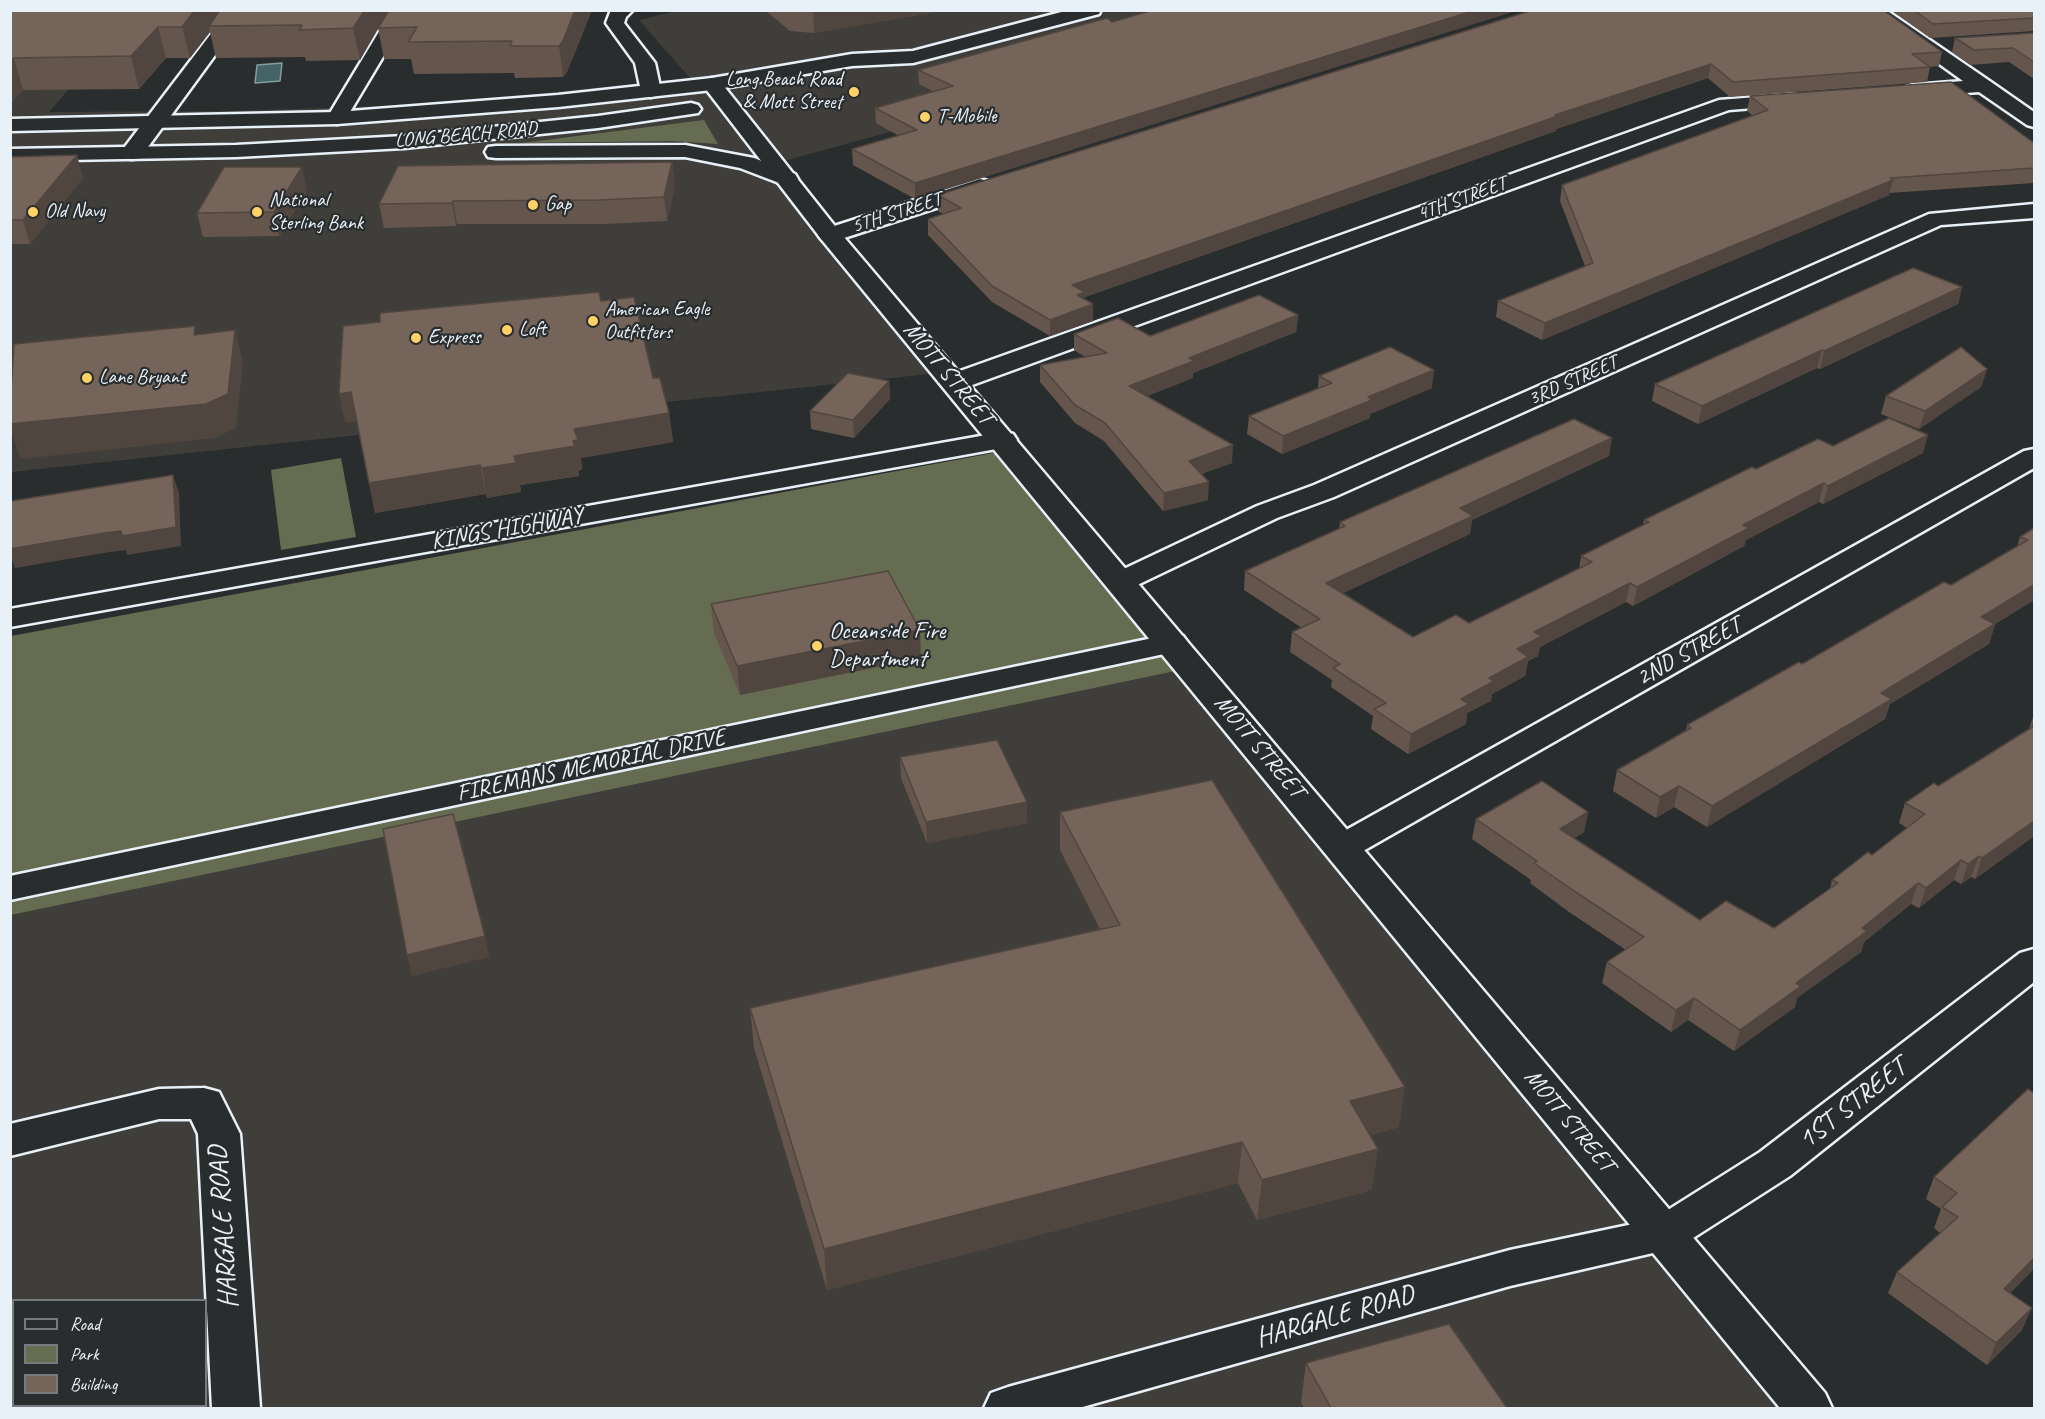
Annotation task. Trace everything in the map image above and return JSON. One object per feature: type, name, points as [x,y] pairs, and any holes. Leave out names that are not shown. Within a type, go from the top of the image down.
[{"type":"street","points":[[132,153],[239,10]]},
{"type":"street","points":[[337,118],[402,10]]},
{"type":"street","points":[[624,10],[617,15],[615,23],[645,63],[651,91]]},
{"type":"street","name":"LONG BEACH ROAD","points":[[10,125],[153,124],[337,118],[422,113],[651,91],[712,84],[852,60],[913,57],[1092,10]]},
{"type":"street","points":[[1873,10],[2034,121]]},
{"type":"street","points":[[1925,46],[1958,44]]},
{"type":"street","name":"LONG BEACH ROAD","points":[[840,81],[894,69],[913,57]]},
{"type":"street","name":"MOTT STREET","points":[[712,84],[830,235],[1343,847],[1808,1408]]},
{"type":"street","points":[[1890,93],[1984,86]]},
{"type":"street","name":"4TH STREET","points":[[955,382],[1726,104],[1820,98]]},
{"type":"street","name":"LONG BEACH ROAD","points":[[10,155],[236,151],[473,135],[598,122],[750,99]]},
{"type":"street","points":[[236,151],[365,153],[655,150],[725,157],[787,179]]},
{"type":"street","name":"5TH STREET","points":[[830,235],[997,181]]},
{"type":"street","name":"3RD STREET","points":[[1120,582],[1267,512],[1324,491],[1937,219],[2034,211]]},
{"type":"street","name":"KINGS HIGHWAY","points":[[10,618],[1003,440]]},
{"type":"street","name":"2ND STREET","points":[[1343,847],[2034,457]]},
{"type":"street","name":"FIREMANS MEMORIAL DRIVE","points":[[10,888],[1172,643]]},
{"type":"street","name":"1ST STREET","points":[[1663,1235],[1775,1164],[2034,962]]},
{"type":"street","name":"HARGALE ROAD","points":[[10,1140],[159,1104],[204,1103],[219,1134],[236,1408]]},
{"type":"street","name":"HARGALE ROAD","points":[[1008,1408],[1510,1268],[1663,1235]]},
{"type":"shaded area","points":[[10,11],[138,11],[49,112],[233,111],[443,104],[690,78],[639,20],[677,11],[1335,11],[769,165],[938,373],[11,472]]},
{"type":"shaded area","points":[[1185,669],[1801,1408],[11,1408],[10,915]]},
{"type":"green space","points":[[704,120],[718,144],[673,141],[522,143]]},
{"type":"green space","points":[[1004,451],[1185,669],[11,915],[11,636]]},
{"type":"green space","points":[[341,458],[356,537],[281,550],[271,470]]},
{"type":"water","points":[[282,63],[280,81],[255,83],[257,65]]},
{"type":"building","points":[[10,10],[195,10],[182,27],[158,27],[131,56],[14,58],[10,61]]},
{"type":"building","points":[[220,10],[365,10],[353,28],[299,30],[302,25],[209,26]]},
{"type":"building","points":[[389,10],[575,10],[559,46],[510,46],[512,41],[408,42],[417,27],[378,28]]},
{"type":"building","points":[[1153,10],[1476,10],[915,183],[852,149],[917,130],[875,108],[953,86],[918,70],[1107,18],[1112,22]]},
{"type":"building","points":[[1533,10],[1883,10],[1942,52],[1912,54],[1930,67],[1733,82],[1711,64],[1555,115],[1558,116],[1072,285],[1085,292],[1077,295],[1093,304],[1050,320],[992,286],[928,219],[961,208],[938,195]]},
{"type":"building","points":[[1914,10],[2034,10],[2034,18],[1933,24]]},
{"type":"building","points":[[2034,33],[2034,62],[2013,48],[1974,50],[1955,38]]},
{"type":"building","points":[[1951,82],[2034,143],[2034,168],[1890,178],[1893,180],[1545,323],[1498,301],[1593,263],[1562,185],[1768,110],[1750,96]]},
{"type":"building","points":[[77,155],[23,220],[10,220],[10,157]]},
{"type":"building","points":[[672,162],[664,197],[379,204],[398,166]]},
{"type":"building","points":[[224,167],[302,167],[274,212],[197,213]]},
{"type":"building","points":[[1913,268],[1962,287],[1702,406],[1655,384]]},
{"type":"building","points":[[599,292],[601,301],[634,297],[653,378],[660,378],[669,413],[574,429],[578,440],[573,441],[575,446],[514,456],[516,463],[482,468],[480,465],[369,483],[351,392],[339,394],[343,326],[380,322],[380,313]]},
{"type":"building","points":[[1259,295],[1298,315],[1189,358],[1194,361],[1129,386],[1233,445],[1189,461],[1209,482],[1164,493],[1105,423],[1075,405],[1040,365],[1107,353],[1074,334],[1118,318],[1150,336]]},
{"type":"building","points":[[195,326],[194,335],[235,330],[228,394],[206,404],[10,424],[14,344]]},
{"type":"building","points":[[1390,347],[1434,370],[1368,397],[1372,400],[1283,436],[1249,416],[1332,383],[1319,376]]},
{"type":"building","points":[[1961,347],[1987,369],[1925,411],[1886,396]]},
{"type":"building","points":[[848,373],[889,381],[853,420],[810,411]]},
{"type":"building","points":[[1889,418],[1928,435],[1828,486],[1824,483],[1743,525],[1749,528],[1637,587],[1630,583],[1534,632],[1542,636],[1517,649],[1528,657],[1489,678],[1494,681],[1461,699],[1469,704],[1411,734],[1374,709],[1386,703],[1333,668],[1340,664],[1292,632],[1320,619],[1245,571],[1345,526],[1340,522],[1574,419],[1612,438],[1460,508],[1473,516],[1326,583],[1413,637],[1456,615],[1469,623],[1592,562],[1581,556],[1649,522],[1644,520],[1752,467],[1756,469],[1818,439],[1833,446]]},
{"type":"building","points":[[173,475],[176,527],[122,536],[121,531],[104,533],[10,549],[11,501]]},
{"type":"building","points":[[2034,528],[2034,585],[1981,617],[1995,624],[1881,693],[1892,699],[1712,806],[1679,786],[1660,797],[1617,770],[1691,728],[1687,725],[1799,662],[1802,664],[1944,582],[1951,585],[2028,540],[2020,537]]},
{"type":"building","points":[[888,571],[920,630],[737,666],[711,604]]},
{"type":"building","points":[[2034,726],[2034,821],[1982,858],[1979,856],[1968,864],[1961,860],[1926,888],[1918,883],[1862,928],[1867,931],[1796,983],[1801,986],[1740,1030],[1694,998],[1676,1010],[1607,962],[1644,937],[1534,863],[1537,861],[1476,819],[1542,781],[1588,812],[1560,829],[1700,920],[1726,901],[1774,928],[1838,883],[1832,880],[1868,852],[1872,855],[1925,814],[1905,803],[1934,783],[1938,786]]},
{"type":"building","points":[[997,740],[1027,802],[926,822],[900,757]]},
{"type":"building","points":[[1212,780],[1405,1087],[1350,1101],[1378,1149],[1262,1180],[1242,1142],[824,1249],[750,1008],[1120,925],[1060,812]]},
{"type":"building","points":[[453,814],[485,936],[407,955],[383,829]]},
{"type":"building","points":[[2028,1089],[2034,1093],[2034,1258],[2004,1289],[2032,1308],[1996,1343],[1897,1272],[1958,1217],[1942,1207],[1957,1193],[1934,1177]]},
{"type":"building","points":[[1449,1324],[1507,1408],[1331,1408],[1306,1363]]},
{"type":"building","points":[[10,1347],[12,1347],[12,1407],[95,1407],[95,1408],[10,1408]]},
{"type":"place","name":"Long Beach Road & Mott Street","points":[[854,92]]},
{"type":"place","name":"T-Mobile","points":[[925,117]]},
{"type":"place","name":"Gap","points":[[533,205]]},
{"type":"place","name":"Old Navy","points":[[33,212]]},
{"type":"place","name":"National Sterling Bank","points":[[257,212]]},
{"type":"place","name":"American Eagle Outfitters","points":[[593,321]]},
{"type":"place","name":"Loft","points":[[507,330]]},
{"type":"place","name":"Express","points":[[416,338]]},
{"type":"place","name":"Lane Bryant","points":[[87,378]]},
{"type":"place","name":"Oceanside Fire Department","points":[[817,646]]}]
